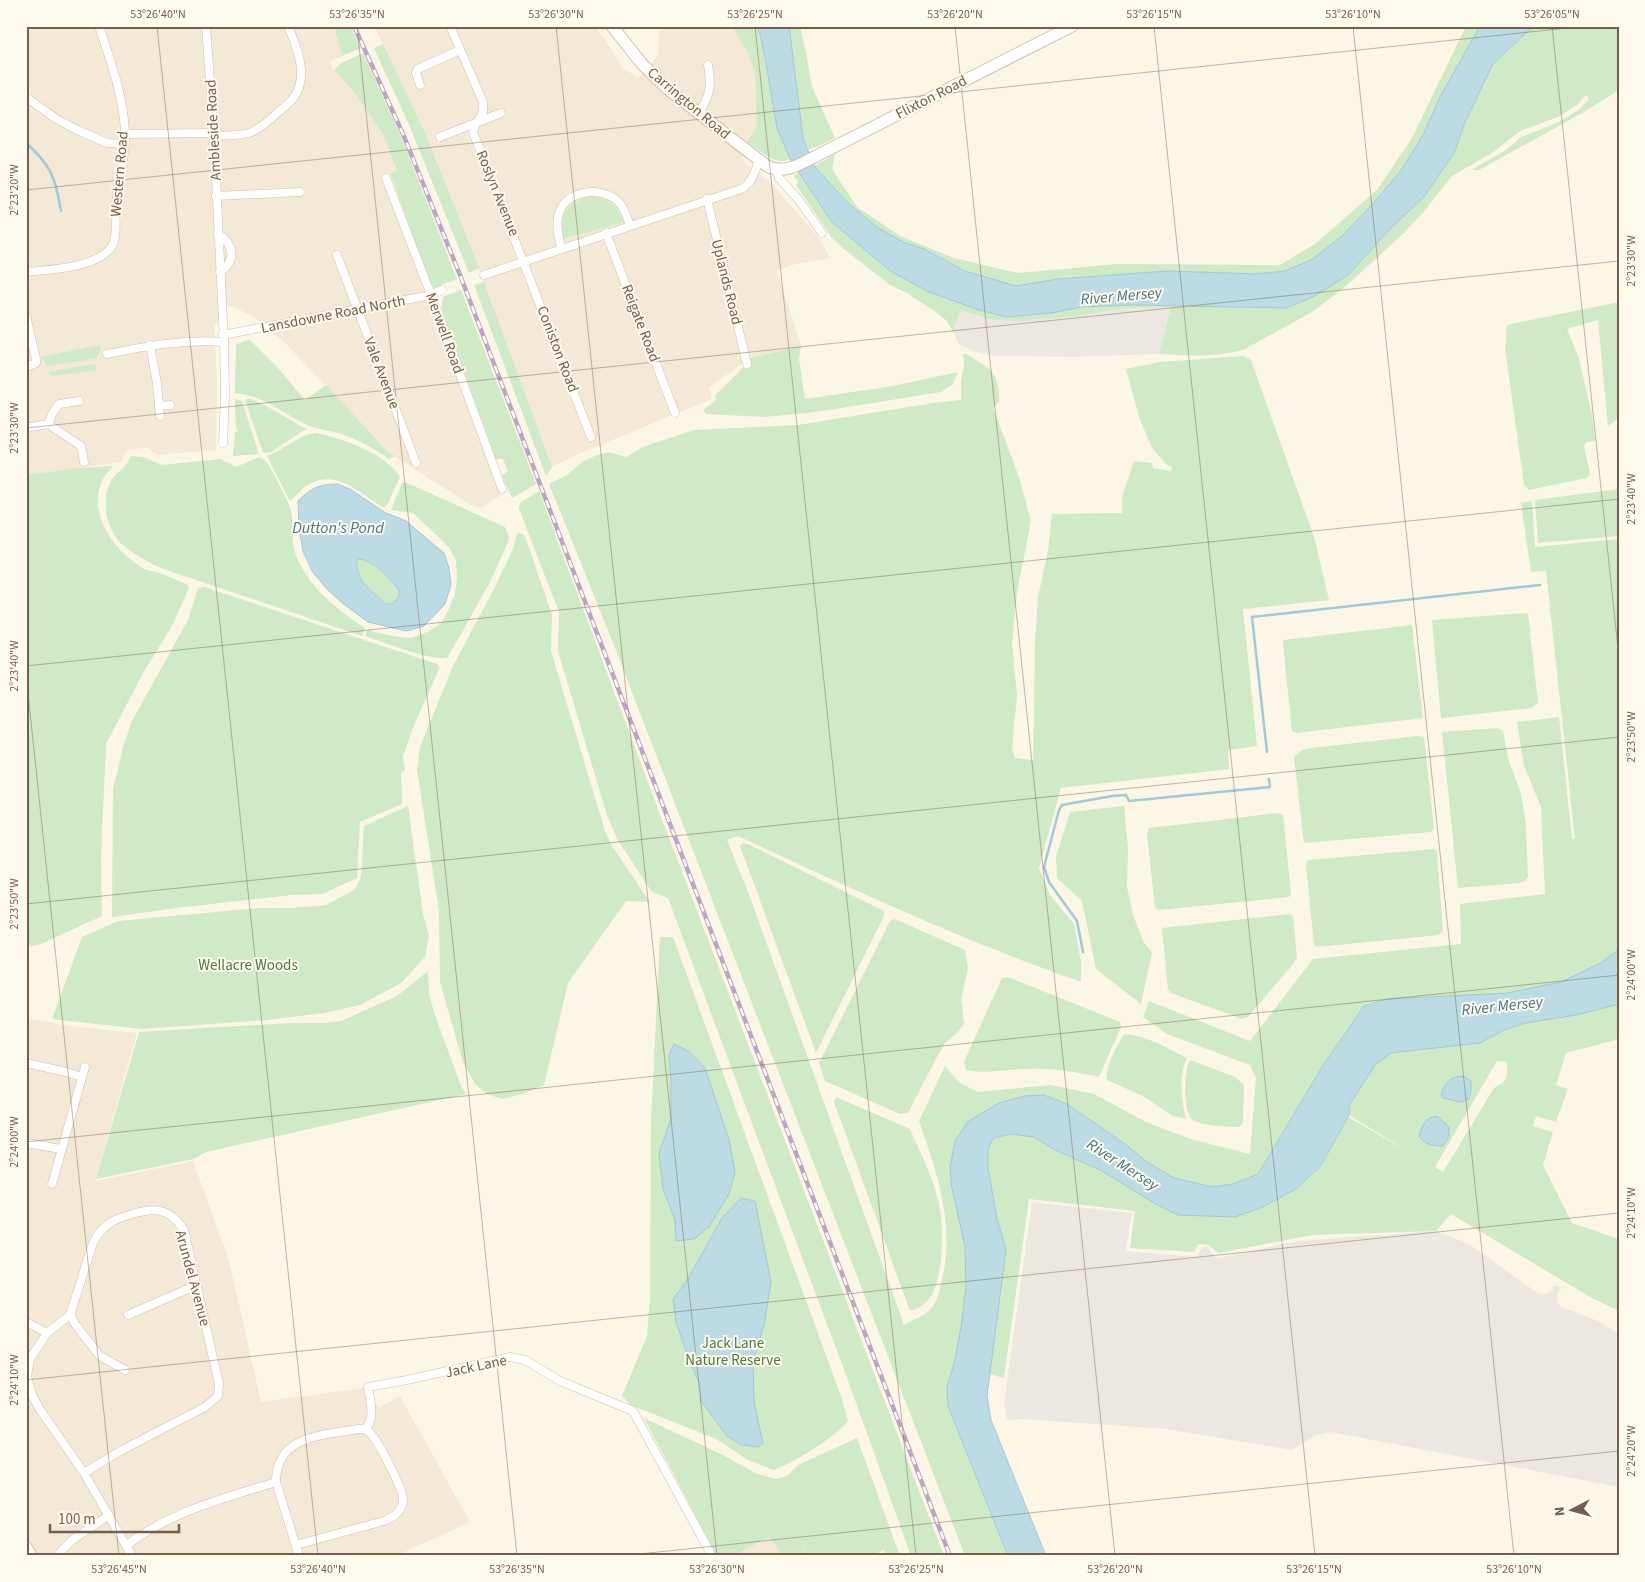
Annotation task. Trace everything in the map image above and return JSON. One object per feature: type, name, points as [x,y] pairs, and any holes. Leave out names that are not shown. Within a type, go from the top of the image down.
[{"type":"main road","name":"Carrington Road","points":[[612,26],[642,64],[698,114],[768,166],[776,169],[790,169]]},
{"type":"main road","name":"Flixton Road","points":[[790,169],[1072,26]]},
{"type":"street","name":"Western Road","points":[[26,272],[94,260],[106,253],[113,244],[125,134],[120,98],[99,26]]},
{"type":"street","name":"Ambleside Road","points":[[206,26],[214,134],[224,338],[225,393],[222,443]]},
{"type":"street","points":[[125,134],[248,133],[258,129],[294,97],[301,80],[302,71],[295,42],[288,26]]},
{"type":"street","points":[[450,26],[483,102],[484,112],[482,118],[475,124]]},
{"type":"street","points":[[420,85],[416,73],[418,69],[460,50]]},
{"type":"street","points":[[698,114],[710,92],[708,65]]},
{"type":"street","points":[[26,97],[55,118],[75,129],[107,143],[124,144]]},
{"type":"street","points":[[440,137],[501,113]]},
{"type":"street","name":"Roslyn Avenue","points":[[475,124],[473,132],[524,260]]},
{"type":"street","points":[[484,275],[746,187],[759,160]]},
{"type":"street","name":"Carrington Road","points":[[776,169],[779,178],[802,204],[822,233]]},
{"type":"street","name":"Merwell Road","points":[[386,178],[502,489]]},
{"type":"street","points":[[216,196],[300,192]]},
{"type":"street","points":[[562,248],[558,232],[559,213],[569,200],[584,193],[600,192],[608,194],[620,202],[630,225]]},
{"type":"street","name":"Uplands Road","points":[[708,199],[747,364]]},
{"type":"street","name":"Reigate Road","points":[[606,233],[676,412]]},
{"type":"street","name":"Ambleside Road","points":[[218,234],[228,242],[231,252],[228,264],[220,272]]},
{"type":"street","name":"Vale Avenue","points":[[337,255],[416,463]]},
{"type":"street","name":"Coniston Road","points":[[524,260],[592,437]]},
{"type":"street","name":"Lansdowne Road North","points":[[107,354],[150,345],[224,338],[358,308],[431,295],[442,290]]},
{"type":"street","points":[[26,316],[36,363],[26,367]]},
{"type":"street","points":[[150,345],[160,416]]},
{"type":"street","points":[[48,424],[59,404],[79,401]]},
{"type":"street","points":[[159,406],[170,406]]},
{"type":"street","points":[[26,428],[48,424],[81,446],[84,462]]},
{"type":"street","points":[[26,1063],[82,1077]]},
{"type":"street","points":[[52,1184],[85,1067]]},
{"type":"street","points":[[26,1143],[61,1149]]},
{"type":"street","name":"Arundel Avenue","points":[[70,1314],[93,1243],[105,1225],[145,1209],[160,1210],[178,1221],[184,1230],[197,1285],[219,1384],[218,1396],[205,1407],[122,1450],[84,1473]]},
{"type":"street","points":[[133,1315],[197,1285]]},
{"type":"street","points":[[112,1373],[121,1368],[100,1356],[75,1324],[70,1314],[47,1333],[30,1359],[27,1376],[29,1386],[39,1408],[84,1473],[132,1556]]},
{"type":"street","points":[[26,1322],[47,1333]]},
{"type":"street","name":"Jack Lane","points":[[365,1429],[372,1415],[368,1387],[510,1357],[524,1360],[560,1381],[633,1410],[712,1556]]},
{"type":"street","points":[[296,1545],[384,1521],[391,1518],[401,1507],[403,1500],[394,1474],[370,1432],[365,1429],[357,1429],[306,1439],[294,1443],[281,1458],[276,1474],[276,1482],[299,1556]]},
{"type":"street","points":[[127,1545],[141,1534],[174,1517],[276,1482]]},
{"type":"street","points":[[57,1556],[71,1541],[109,1516]]},
{"type":"street","points":[[26,1546],[32,1556]]},
{"type":"shaded area","points":[[26,26],[334,26],[342,56],[329,62],[355,93],[383,134],[397,170],[381,177],[501,495],[481,508],[471,505],[388,452],[286,344],[252,316],[229,305],[214,326],[217,379],[216,450],[157,455],[147,447],[126,451],[121,462],[26,475]]},
{"type":"shaded area","points":[[374,26],[594,26],[605,39],[622,67],[638,78],[658,56],[659,33],[663,26],[732,26],[748,53],[755,74],[757,127],[747,142],[743,162],[770,182],[820,239],[830,258],[796,264],[777,270],[801,346],[751,358],[709,387],[712,399],[581,453],[552,467],[484,282],[426,135]]},
{"type":"shaded area","points":[[1171,307],[1159,354],[1074,357],[998,356],[975,352],[959,344],[953,332],[960,310],[992,320],[1076,316],[1120,309]]},
{"type":"shaded area","points":[[26,1018],[63,1025],[137,1033],[95,1181],[193,1161],[229,1260],[261,1402],[363,1388],[379,1408],[400,1396],[470,1522],[396,1556],[26,1556]]},
{"type":"shaded area","points":[[1032,1202],[1132,1213],[1126,1251],[1197,1257],[1202,1247],[1208,1247],[1212,1255],[1218,1258],[1297,1241],[1436,1231],[1469,1244],[1539,1294],[1546,1294],[1555,1285],[1561,1288],[1557,1295],[1557,1301],[1560,1306],[1598,1321],[1619,1334],[1619,1487],[1331,1432],[1316,1435],[1292,1450],[1166,1429],[1022,1419],[1007,1420],[1004,1403]]},
{"type":"shaded area","points":[[770,1537],[781,1552],[774,1556],[732,1556]]},
{"type":"green space","points":[[334,26],[350,26],[361,48],[342,56]]},
{"type":"green space","points":[[732,26],[757,26],[777,128],[790,159],[779,161],[773,159],[747,142],[757,127],[755,74],[748,53]]},
{"type":"green space","points":[[789,26],[800,26],[812,87],[835,138],[809,150],[803,138]]},
{"type":"green space","points":[[1466,26],[1480,26],[1440,97],[1423,135],[1400,172],[1341,237],[1311,260],[1285,271],[1256,274],[1168,271],[1058,279],[1016,286],[965,271],[924,249],[903,242],[877,227],[848,203],[814,166],[835,154],[832,169],[857,207],[900,236],[954,258],[1018,273],[1117,264],[1280,265],[1315,244],[1377,190],[1412,138]]},
{"type":"green space","points":[[1538,26],[1619,26],[1619,90],[1584,112],[1479,170],[1471,170],[1506,150],[1521,137],[1559,122],[1580,109],[1589,99],[1586,95],[1577,105],[1558,117],[1520,131],[1492,153],[1452,176],[1405,232],[1345,287],[1312,312],[1243,350],[1201,355],[1159,354],[1171,307],[1120,309],[1076,316],[1018,321],[992,320],[960,310],[953,332],[947,321],[937,313],[907,293],[890,285],[832,238],[796,185],[798,181],[794,176],[799,172],[832,222],[890,271],[1006,317],[1051,313],[1082,307],[1131,305],[1286,308],[1391,228],[1424,197],[1454,153],[1465,122],[1493,64],[1527,32]]},
{"type":"green space","points":[[383,44],[426,135],[479,268],[469,273],[410,127],[374,48]]},
{"type":"green space","points":[[363,53],[402,139],[457,279],[441,285],[441,287],[434,288],[429,280],[390,173],[397,170],[383,134],[355,93],[334,70],[340,64]]},
{"type":"green space","points":[[590,197],[612,203],[624,222],[563,239],[562,223],[566,211],[575,202]]},
{"type":"green space","points":[[484,282],[552,467],[546,476],[474,285]]},
{"type":"green space","points":[[461,290],[536,484],[512,498],[502,476],[508,471],[503,459],[496,459],[442,312],[441,307],[444,296]]},
{"type":"green space","points":[[1619,302],[1619,418],[1608,426],[1598,320],[1567,329],[1579,359],[1592,415],[1595,441],[1587,442],[1584,446],[1590,474],[1587,478],[1529,490],[1524,485],[1505,348],[1507,325]]},
{"type":"green space","points":[[249,339],[277,367],[305,400],[326,385],[388,452],[395,456],[389,459],[352,438],[309,426],[264,401],[235,393],[236,345]]},
{"type":"green space","points":[[100,345],[101,350],[96,358],[47,366],[41,357]]},
{"type":"green space","points":[[801,346],[799,359],[805,399],[893,386],[958,372],[953,384],[941,392],[816,412],[764,417],[706,414],[703,410],[716,400],[715,395],[751,358]]},
{"type":"green space","points":[[963,354],[987,367],[998,384],[999,402],[993,408],[1019,477],[1031,521],[1017,592],[1012,643],[1017,696],[1012,748],[1015,758],[1033,760],[1035,643],[1038,597],[1048,551],[1052,514],[1122,513],[1122,497],[1134,461],[1152,463],[1153,468],[1171,471],[1172,466],[1168,466],[1152,448],[1139,417],[1126,369],[1160,362],[1243,356],[1251,360],[1315,540],[1329,600],[1243,609],[1257,746],[1228,750],[1229,769],[1061,788],[1039,868],[1050,895],[1074,924],[1081,962],[1081,982],[951,931],[738,836],[727,840],[750,897],[904,1325],[921,1316],[935,1303],[944,1270],[946,1250],[945,1212],[937,1176],[919,1121],[945,1066],[960,1083],[978,1092],[1051,1085],[1094,1094],[1148,1123],[1194,1140],[1250,1154],[1256,1078],[1250,1065],[1167,1034],[1143,1017],[1149,1001],[1250,1041],[1313,959],[1461,944],[1460,904],[1545,894],[1541,807],[1524,766],[1517,722],[1559,717],[1572,839],[1575,839],[1546,571],[1531,572],[1521,503],[1532,501],[1535,547],[1619,539],[1619,949],[1601,963],[1561,982],[1507,993],[1388,999],[1364,1006],[1322,1067],[1258,1174],[1233,1184],[1212,1187],[1174,1178],[1147,1162],[1125,1144],[1067,1104],[1044,1095],[999,1103],[960,1220],[965,1246],[966,1288],[954,1364],[947,1386],[948,1406],[1008,1556],[965,1556],[615,648],[549,484],[567,475],[582,462],[597,455],[609,452],[626,457],[645,446],[694,430],[798,425],[961,400],[961,380],[964,367]]},
{"type":"green space","points":[[95,364],[97,370],[52,376],[47,372]]},
{"type":"green space","points":[[249,398],[306,429],[271,452],[263,453],[245,400]]},
{"type":"green space","points":[[235,399],[242,401],[259,454],[233,456],[235,432],[238,429],[236,429]]},
{"type":"green space","points":[[315,433],[362,448],[393,468],[400,477],[384,508],[350,486],[331,480],[311,483],[290,501],[267,456],[302,437]]},
{"type":"green space","points":[[131,456],[143,457],[162,465],[220,459],[236,467],[259,457],[267,462],[284,493],[291,511],[292,537],[295,553],[300,565],[324,596],[365,628],[362,636],[158,567],[125,547],[110,526],[107,517],[106,499],[111,480],[126,465]]},
{"type":"green space","points":[[113,466],[102,480],[98,498],[102,523],[108,534],[125,554],[147,570],[157,572],[188,585],[189,588],[171,628],[144,671],[106,744],[101,859],[102,916],[41,944],[26,947],[26,475],[77,468]]},
{"type":"green space","points":[[405,482],[505,527],[509,536],[490,582],[448,657],[432,657],[420,654],[365,636],[367,630],[411,638],[427,632],[441,624],[455,594],[457,578],[456,561],[449,547],[413,513],[391,510],[402,483]]},
{"type":"green space","points":[[1619,489],[1619,536],[1538,543],[1535,500]]},
{"type":"green space","points":[[539,491],[655,801],[944,1556],[911,1556],[850,1386],[668,898],[652,892],[617,839],[606,812],[558,651],[559,612],[519,509],[520,503]]},
{"type":"green space","points":[[517,533],[525,536],[552,615],[551,651],[605,831],[612,846],[650,902],[626,901],[568,983],[544,1085],[522,1094],[502,1099],[487,1094],[475,1084],[463,1062],[440,982],[439,911],[417,770],[420,747],[453,666],[495,587],[513,549]]},
{"type":"green space","points":[[360,559],[372,564],[383,572],[400,592],[398,598],[392,604],[387,604],[361,580],[357,567],[357,560]]},
{"type":"green space","points":[[204,587],[437,664],[440,667],[414,725],[403,756],[405,770],[401,773],[402,804],[360,822],[357,878],[322,894],[292,895],[112,917],[113,789],[124,744],[132,721],[188,620],[198,588]]},
{"type":"green space","points":[[1528,614],[1538,703],[1531,708],[1441,718],[1432,620]]},
{"type":"green space","points":[[1412,625],[1423,718],[1296,733],[1292,731],[1284,640]]},
{"type":"green space","points":[[1498,728],[1503,731],[1508,758],[1521,794],[1526,825],[1528,877],[1519,883],[1458,888],[1442,732]]},
{"type":"green space","points":[[1418,736],[1424,737],[1434,828],[1431,832],[1304,843],[1294,757],[1302,750],[1311,748]]},
{"type":"green space","name":"Wellacre Woods","points":[[408,806],[423,914],[429,936],[425,957],[401,983],[360,1005],[325,1013],[267,1020],[141,1029],[52,1019],[82,937],[118,921],[260,908],[326,905],[354,890],[361,877],[364,826]]},
{"type":"green space","points":[[1124,806],[1128,848],[1127,887],[1133,915],[1144,943],[1152,952],[1141,1004],[1096,969],[1082,901],[1057,878],[1056,857],[1070,812]]},
{"type":"green space","points":[[1279,813],[1283,815],[1291,893],[1289,897],[1159,910],[1155,908],[1147,834],[1149,828]]},
{"type":"green space","points":[[743,843],[884,911],[884,916],[816,1053],[740,846]]},
{"type":"green space","points":[[1435,849],[1437,852],[1443,931],[1439,935],[1317,947],[1314,945],[1306,864],[1308,860]]},
{"type":"green space","points":[[1290,914],[1293,916],[1297,958],[1248,1017],[1242,1019],[1171,993],[1168,989],[1162,928]]},
{"type":"green space","points":[[895,919],[965,950],[968,968],[961,999],[964,1024],[945,1043],[908,1113],[900,1114],[825,1081],[819,1063],[890,921]]},
{"type":"green space","name":"Jack Lane Nature Reserve","points":[[660,937],[673,937],[842,1399],[848,1421],[814,1449],[774,1470],[748,1460],[716,1439],[631,1405],[622,1396],[647,1336],[650,1295],[651,1123]]},
{"type":"green space","points":[[428,971],[429,995],[436,1018],[461,1086],[466,1094],[206,1152],[194,1159],[96,1179],[139,1032],[341,1021],[397,996]]},
{"type":"green space","points":[[1008,977],[1120,1022],[1121,1027],[1099,1077],[1050,1069],[987,1072],[966,1070],[964,1062],[1002,978]]},
{"type":"green space","points":[[1619,1004],[1619,1039],[1566,1053],[1556,1085],[1568,1089],[1556,1122],[1536,1116],[1533,1126],[1553,1132],[1543,1165],[1572,1223],[1619,1239],[1619,1311],[1592,1298],[1451,1214],[1436,1231],[1313,1235],[1218,1253],[1208,1245],[1198,1244],[1194,1252],[1130,1248],[1135,1211],[1029,1199],[1004,1378],[989,1374],[1006,1249],[997,1219],[988,1168],[988,1150],[993,1138],[1011,1134],[1034,1137],[1053,1149],[1102,1171],[1263,1207],[1296,1189],[1322,1166],[1348,1117],[1409,1152],[1349,1115],[1349,1107],[1375,1065],[1391,1053],[1480,1043],[1504,1030],[1526,1023],[1576,1015]],"holes":[[[1497,1061],[1507,1062],[1505,1081],[1494,1088],[1443,1172],[1435,1167]]]},
{"type":"green space","points":[[1124,1034],[1148,1039],[1187,1058],[1182,1073],[1182,1096],[1186,1119],[1173,1116],[1143,1096],[1107,1080],[1110,1062]]},
{"type":"green space","points":[[1190,1060],[1235,1077],[1244,1085],[1243,1123],[1239,1127],[1202,1124],[1189,1116],[1185,1091],[1186,1073]]},
{"type":"green space","points":[[836,1097],[910,1129],[935,1188],[940,1209],[942,1253],[938,1277],[931,1296],[916,1309],[910,1311],[834,1102]]},
{"type":"green space","points":[[644,1418],[723,1455],[755,1473],[775,1479],[787,1476],[798,1465],[857,1438],[900,1556],[883,1556],[885,1555],[884,1550],[871,1556],[808,1556],[803,1543],[807,1556],[783,1556],[770,1537],[732,1556],[717,1556]]},
{"type":"water","name":"River Mersey","points":[[757,26],[789,26],[803,138],[814,166],[848,203],[877,227],[903,242],[924,249],[965,271],[1016,286],[1058,279],[1168,271],[1256,274],[1285,271],[1311,260],[1341,237],[1400,172],[1423,135],[1440,97],[1480,26],[1538,26],[1527,32],[1493,64],[1465,122],[1454,153],[1424,197],[1391,228],[1348,275],[1313,297],[1286,308],[1131,305],[1082,307],[1051,313],[1006,317],[976,309],[929,292],[890,271],[832,222],[790,159],[777,128],[765,58]]},
{"type":"water","name":"Dutton's Pond","points":[[337,484],[350,489],[384,512],[406,521],[444,553],[449,568],[451,585],[445,604],[424,626],[406,631],[368,622],[341,602],[312,571],[303,551],[299,528],[298,501],[316,488]],"holes":[[[357,560],[366,561],[383,572],[400,592],[398,598],[392,604],[386,604],[361,580],[358,574]]]},
{"type":"water","name":"River Mersey","points":[[1619,949],[1619,1004],[1576,1015],[1526,1023],[1504,1030],[1480,1043],[1391,1053],[1375,1065],[1349,1106],[1349,1115],[1321,1166],[1296,1189],[1263,1207],[1235,1217],[1178,1215],[1154,1203],[1102,1171],[1053,1149],[1034,1137],[1011,1134],[993,1138],[988,1150],[988,1168],[997,1219],[1006,1249],[987,1396],[991,1420],[1046,1556],[1008,1556],[948,1406],[947,1386],[954,1364],[966,1288],[965,1246],[951,1184],[950,1167],[955,1142],[967,1122],[999,1103],[1025,1096],[1044,1095],[1067,1104],[1125,1144],[1147,1162],[1174,1178],[1212,1187],[1233,1184],[1258,1174],[1322,1067],[1364,1006],[1388,999],[1507,993],[1561,982],[1601,963]]},
{"type":"water","points":[[674,1044],[688,1051],[705,1068],[729,1140],[735,1172],[729,1194],[709,1227],[694,1239],[676,1241],[675,1220],[663,1189],[659,1153],[671,1119],[669,1056]]},
{"type":"water","points":[[1463,1076],[1471,1081],[1469,1099],[1461,1102],[1443,1098],[1441,1095],[1448,1081]]},
{"type":"water","points":[[1437,1116],[1449,1127],[1449,1136],[1443,1146],[1430,1144],[1419,1136],[1427,1120]]},
{"type":"water","points":[[741,1198],[755,1201],[771,1282],[764,1325],[753,1361],[754,1402],[763,1443],[758,1447],[742,1445],[727,1436],[701,1401],[700,1384],[690,1363],[676,1322],[673,1299],[689,1277],[722,1218]]},
{"type":"waterway","points":[[26,143],[41,158],[51,173],[61,211]]},
{"type":"waterway","points":[[1267,752],[1252,617],[1540,585]]},
{"type":"waterway","points":[[1083,952],[1077,921],[1049,882],[1044,867],[1062,805],[1112,796],[1126,795],[1129,801],[1270,787],[1269,779]]},
{"type":"railway","points":[[354,26],[403,134],[460,275],[950,1556]]}]
